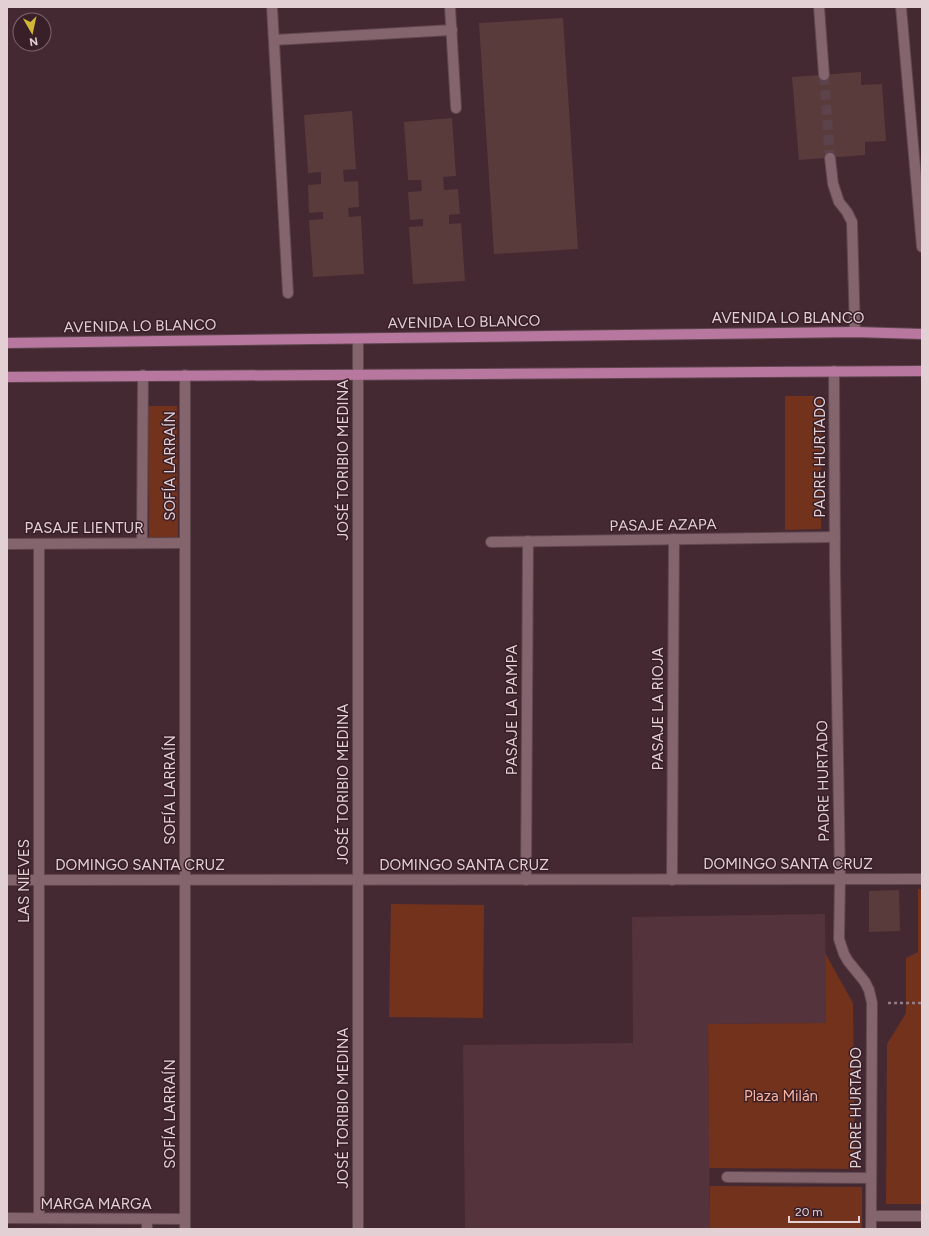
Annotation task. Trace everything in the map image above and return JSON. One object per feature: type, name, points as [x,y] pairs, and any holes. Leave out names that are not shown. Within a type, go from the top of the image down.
[{"type":"main road","name":"AVENIDA LO BLANCO","points":[[7,343],[856,332],[922,334]]},
{"type":"main road","points":[[7,377],[358,373],[922,371]]},
{"type":"street","points":[[272,7],[288,293]]},
{"type":"street","points":[[450,7],[456,108]]},
{"type":"street","points":[[819,7],[824,75]]},
{"type":"street","points":[[901,7],[922,246]]},
{"type":"street","points":[[274,40],[452,30]]},
{"type":"street","points":[[830,158],[833,184],[839,202],[847,212],[852,222],[856,332]]},
{"type":"street","name":"JOSÉ TORIBIO MEDINA","points":[[358,339],[358,1229]]},
{"type":"street","name":"PADRE HURTADO","points":[[834,371],[840,878],[839,939],[848,962],[865,982],[869,990],[872,1003],[871,1229]]},
{"type":"street","name":"SOFÍA LARRAÍN","points":[[142,543],[143,375]]},
{"type":"street","name":"SOFÍA LARRAÍN","points":[[185,1224],[186,375]]},
{"type":"street","name":"PASAJE AZAPA","points":[[492,542],[835,537]]},
{"type":"street","name":"PASAJE LA RIOJA","points":[[672,880],[674,540]]},
{"type":"street","name":"PASAJE LA PAMPA","points":[[526,880],[528,541]]},
{"type":"street","name":"PASAJE LIENTUR","points":[[7,544],[185,543]]},
{"type":"street","name":"LAS NIEVES","points":[[39,544],[39,1218]]},
{"type":"street","name":"DOMINGO SANTA CRUZ","points":[[7,880],[922,879]]},
{"type":"street","points":[[727,1177],[871,1178]]},
{"type":"street","points":[[871,1216],[922,1216]]},
{"type":"street","name":"MARGA MARGA","points":[[7,1218],[39,1218],[147,1224],[185,1224]]},
{"type":"path","points":[[872,1003],[922,1003]]},
{"type":"shaded area","points":[[825,914],[826,1023],[708,1024],[710,1229],[465,1229],[463,1045],[633,1043],[632,917]]},
{"type":"green space","points":[[785,396],[821,396],[821,529],[785,530]]},
{"type":"green space","points":[[148,406],[177,406],[178,537],[149,538]]},
{"type":"green space","points":[[918,889],[922,889],[922,1204],[886,1204],[887,1044],[906,1013],[906,958],[918,952]]},
{"type":"green space","points":[[391,904],[484,905],[483,1018],[389,1017]]},
{"type":"green space","name":"Plaza Milán","points":[[825,953],[853,1003],[855,1169],[709,1168],[708,1024],[826,1023]]},
{"type":"green space","points":[[710,1186],[862,1187],[862,1229],[710,1229]]},
{"type":"building","points":[[563,18],[578,249],[494,254],[479,23]]},
{"type":"building","points":[[861,72],[861,85],[882,84],[886,141],[865,142],[865,155],[799,160],[792,77]]},
{"type":"building","points":[[352,111],[356,169],[343,170],[344,182],[358,181],[359,207],[348,208],[349,217],[361,216],[364,274],[313,277],[309,220],[323,219],[323,212],[309,213],[308,185],[321,184],[321,172],[308,173],[304,115]]},
{"type":"building","points":[[452,118],[456,176],[443,177],[444,190],[458,189],[460,214],[449,215],[449,224],[461,223],[465,281],[413,284],[409,227],[423,226],[423,219],[410,220],[408,192],[422,191],[421,180],[408,180],[404,122]]},
{"type":"building","points":[[899,890],[900,931],[869,932],[869,891]]},
{"type":"tunnel","points":[[824,75],[830,158]]}]
